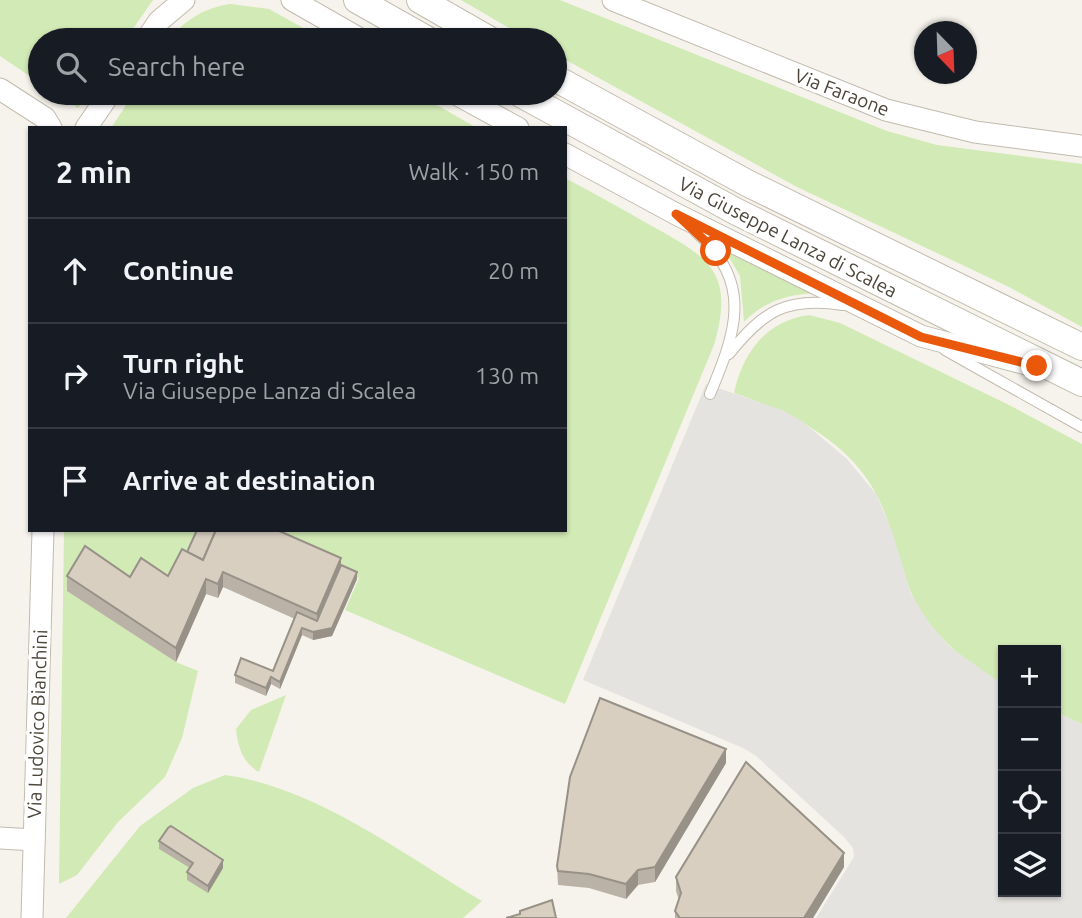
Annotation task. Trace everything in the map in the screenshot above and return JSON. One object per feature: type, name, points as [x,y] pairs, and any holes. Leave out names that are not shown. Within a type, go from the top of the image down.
[{"type":"street","points":[[155,28],[184,0]]},
{"type":"street","points":[[292,0],[341,28]]},
{"type":"street","points":[[357,0],[407,28]]},
{"type":"street","points":[[420,0],[469,28]]},
{"type":"street","name":"Via Faraone","points":[[613,0],[886,110],[975,132],[1082,146]]},
{"type":"street","name":"Via Giuseppe Lanza di Scalea","points":[[567,85],[747,183],[1082,347]]},
{"type":"street","points":[[0,89],[45,118],[50,126]]},
{"type":"street","points":[[87,126],[102,105]]},
{"type":"street","points":[[476,105],[513,125]]},
{"type":"street","points":[[494,105],[513,125]]},
{"type":"street","name":"Via Giuseppe Lanza di Scalea","points":[[541,105],[735,211],[1072,377]]},
{"type":"street","name":"Via Giuseppe Lanza di Scalea","points":[[567,155],[676,214],[921,337],[1072,377]]},
{"type":"street","name":"Via Ludovico Bianchini","points":[[32,918],[43,532]]},
{"type":"street","points":[[0,838],[34,840]]},
{"type":"lane","points":[[676,214],[716,251],[734,286],[734,327],[725,359],[710,394]]},
{"type":"lane","points":[[725,359],[761,318],[794,303],[812,301],[866,309]]},
{"type":"lane","name":"Via Giuseppe Lanza di Scalea","points":[[921,337],[1082,427]]},
{"type":"green space","points":[[0,0],[153,0],[133,28],[28,28],[28,75],[0,56]]},
{"type":"green space","points":[[461,0],[560,0],[887,131],[937,145],[1082,164],[1082,327],[1009,287],[797,187],[567,61],[567,28],[509,28]]},
{"type":"green space","points":[[230,4],[269,9],[303,28],[180,28],[212,8]]},
{"type":"green space","points":[[126,105],[437,105],[474,126],[112,126]]},
{"type":"green space","points":[[567,179],[671,237],[702,258],[719,284],[720,320],[714,345],[565,704],[345,610],[359,578],[253,532],[567,532]]},
{"type":"green space","points":[[723,247],[818,293],[778,300],[760,309],[744,322],[740,276]]},
{"type":"green space","points":[[809,315],[840,323],[1007,404],[1082,444],[1082,724],[1061,714],[1061,645],[998,645],[998,682],[973,665],[934,629],[914,599],[885,514],[863,473],[832,442],[814,429],[734,393],[743,364],[750,352],[769,332],[794,318]]},
{"type":"green space","points":[[64,532],[196,532],[167,588],[129,589],[85,557],[66,589],[176,662],[198,671],[182,738],[165,777],[118,822],[77,875],[59,884]]},
{"type":"green space","points":[[286,695],[259,772],[242,754],[236,729],[251,710]]},
{"type":"green space","points":[[225,775],[293,793],[326,808],[482,901],[463,918],[66,918],[140,826],[193,788]]},
{"type":"shaded area","points":[[706,384],[782,410],[802,421],[847,459],[876,494],[892,531],[911,594],[929,623],[950,647],[998,681],[998,897],[1061,897],[1061,714],[1082,724],[1082,918],[816,918],[854,857],[853,848],[844,837],[756,756],[743,748],[583,680]]},
{"type":"building","points":[[196,532],[215,532],[203,560],[187,552]]},
{"type":"building","points":[[215,532],[282,532],[341,558],[317,614],[223,572],[218,584],[206,579],[176,648],[67,576],[85,546],[130,577],[141,558],[168,576],[182,549],[203,560]]},
{"type":"building","points":[[341,565],[357,572],[332,628],[313,632],[302,628],[280,682],[271,677],[266,688],[235,675],[241,658],[273,671],[297,612],[317,621]]},
{"type":"building","points":[[600,698],[726,749],[655,867],[638,870],[626,884],[589,874],[558,871],[557,866],[570,777]]},
{"type":"building","points":[[746,762],[844,853],[804,918],[680,918],[675,911],[681,893],[676,877]]},
{"type":"building","points":[[171,826],[223,860],[208,886],[187,872],[193,863],[159,841]]},
{"type":"building","points":[[552,900],[556,918],[506,918],[520,914],[520,911]]},
{"type":"route","points":[[716,251],[676,214],[921,337],[1037,366]]}]
